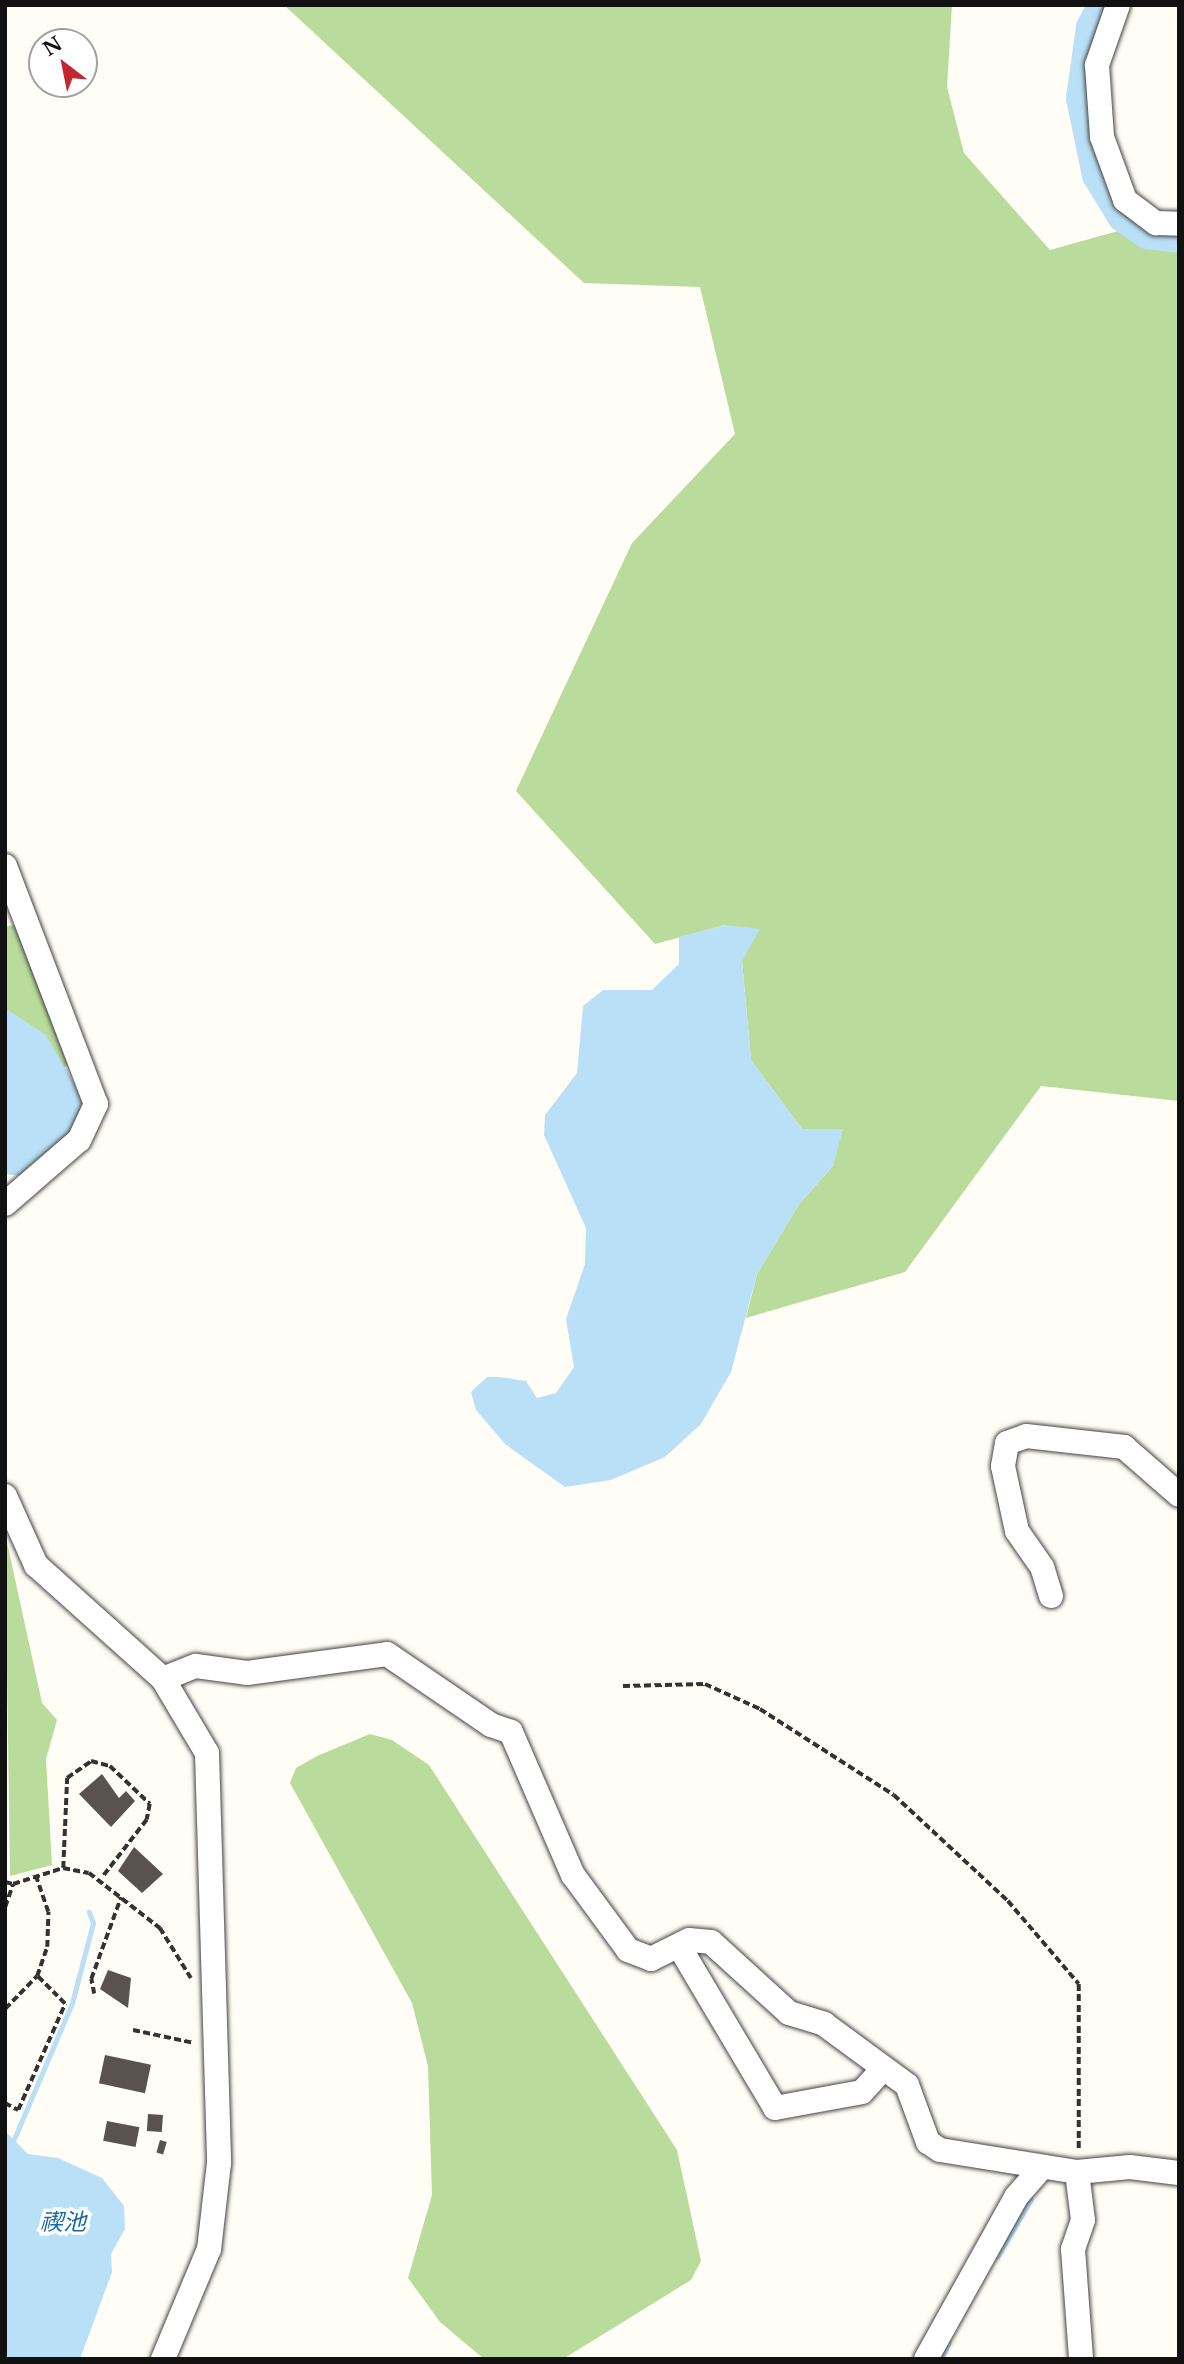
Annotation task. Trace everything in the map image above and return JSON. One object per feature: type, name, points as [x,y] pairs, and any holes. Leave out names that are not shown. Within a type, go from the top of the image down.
[{"type":"street","points":[[1118,5],[1097,65],[1102,137],[1125,200],[1156,223],[1179,224]]},
{"type":"street","points":[[5,866],[96,1104],[79,1140],[5,1204]]},
{"type":"street","points":[[1051,1597],[1042,1567],[1017,1531],[1003,1465],[1007,1443],[1026,1436],[1125,1447],[1179,1495]]},
{"type":"street","points":[[5,1496],[36,1565],[163,1679],[207,1753],[219,2164],[209,2249],[163,2359]]},
{"type":"street","points":[[163,1679],[196,1666],[247,1673],[387,1654],[491,1725],[511,1732],[573,1875],[628,1950],[651,1959],[679,1946],[711,1942],[789,2013],[824,2024],[881,2071],[907,2085],[928,2141],[940,2150],[1026,2160],[1041,2168],[1077,2172],[1130,2166],[1179,2173]]},
{"type":"street","points":[[679,1946],[775,2108],[862,2092],[881,2071]]},
{"type":"street","points":[[926,2359],[1016,2197],[1041,2168]]},
{"type":"street","points":[[1077,2172],[1083,2220],[1073,2249],[1081,2359]]},
{"type":"path","points":[[623,1686],[705,1684],[760,1709],[903,1803],[1062,1958],[1082,1997],[1077,2172]]},
{"type":"path","points":[[62,1868],[68,1778],[78,1767],[101,1764],[150,1804],[147,1820],[102,1878]]},
{"type":"path","points":[[5,1882],[13,1884],[62,1868],[102,1878],[121,1898],[171,1939],[195,1990]]},
{"type":"path","points":[[5,2009],[37,1976],[50,1926],[36,1877]]},
{"type":"path","points":[[5,1907],[13,1884]]},
{"type":"path","points":[[94,1994],[91,1979],[121,1898]]},
{"type":"path","points":[[5,2103],[18,2110],[65,2004],[37,1976]]},
{"type":"path","points":[[133,2030],[200,2045]]},
{"type":"path","points":[[199,2038],[200,2055]]},
{"type":"green space","points":[[284,5],[952,5],[947,87],[964,153],[1050,250],[1179,214],[1179,1101],[1041,1086],[905,1272],[746,1318],[757,1274],[799,1204],[833,1166],[842,1129],[802,1129],[751,1060],[742,961],[725,925],[655,944],[516,791],[632,543],[735,434],[700,287],[584,283]]},
{"type":"green space","points":[[23,923],[74,1055],[5,1149],[5,927]]},
{"type":"green space","points":[[5,1533],[42,1703],[57,1720],[46,1759],[52,1865],[10,1876]]},
{"type":"green space","points":[[370,1734],[392,1740],[429,1765],[677,2150],[701,2261],[691,2280],[563,2359],[484,2359],[440,2322],[408,2278],[432,2195],[428,2066],[412,2003],[290,1783],[296,1768],[317,1756]]},
{"type":"water","points":[[725,925],[760,929],[742,961],[751,1060],[802,1129],[843,1129],[833,1166],[799,1204],[757,1274],[731,1372],[701,1424],[665,1457],[611,1480],[565,1487],[505,1444],[476,1410],[471,1392],[487,1377],[500,1377],[526,1381],[537,1398],[556,1393],[574,1367],[566,1319],[585,1264],[586,1228],[544,1135],[545,1115],[577,1073],[583,1006],[603,990],[652,990],[679,964],[679,937]]},
{"type":"water","points":[[5,1008],[46,1035],[83,1099],[77,1124],[52,1156],[21,1176],[5,1174]]},
{"type":"water","name":"禊池","points":[[5,2131],[28,2154],[58,2158],[102,2178],[124,2206],[125,2229],[111,2254],[112,2272],[80,2359],[5,2359]]},
{"type":"building","points":[[102,1774],[119,1798],[126,1791],[135,1801],[111,1827],[79,1794]]},
{"type":"building","points":[[134,1847],[163,1874],[142,1893],[118,1871]]},
{"type":"building","points":[[108,1970],[131,1978],[128,2008],[100,1989]]},
{"type":"building","points":[[105,2055],[151,2065],[145,2093],[99,2083]]},
{"type":"building","points":[[148,2114],[163,2115],[162,2132],[147,2131]]},
{"type":"building","points":[[107,2121],[139,2127],[136,2147],[103,2141]]},
{"type":"building","points":[[160,2140],[167,2142],[163,2154],[156,2152]]},
{"type":"waterway","points":[[1104,5],[1092,28],[1082,98],[1098,175],[1123,216],[1147,233],[1179,237]]},
{"type":"waterway","points":[[14,2139],[72,2003],[93,1923],[89,1912]]},
{"type":"waterway","points":[[997,2257],[1031,2199]]},
{"type":"waterway","points":[[941,2359],[949,2342]]}]
